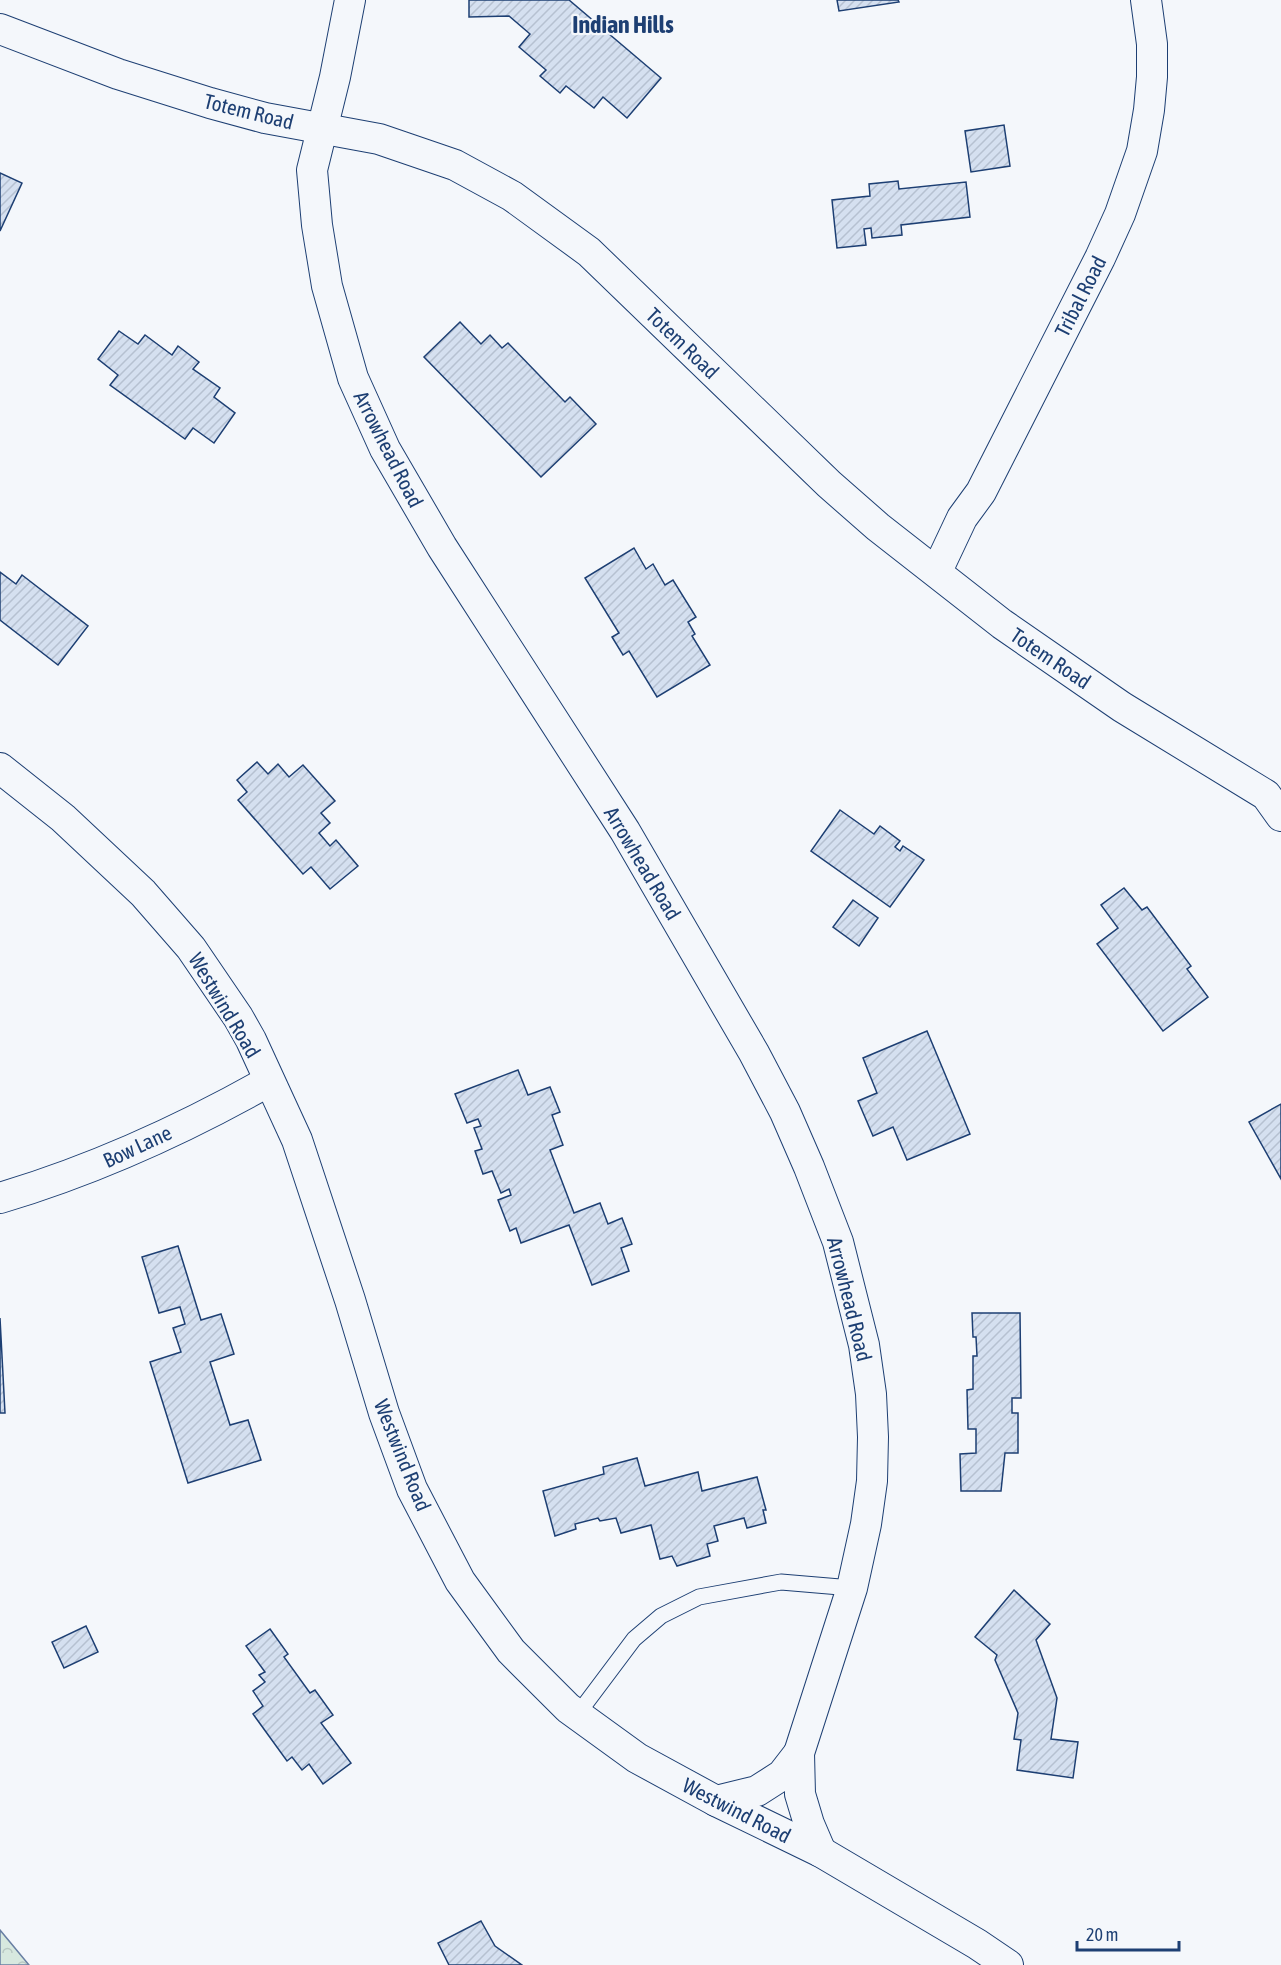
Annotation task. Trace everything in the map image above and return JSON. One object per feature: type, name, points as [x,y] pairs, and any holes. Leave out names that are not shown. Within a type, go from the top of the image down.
[{"type":"street","name":"Arrowhead Road","points":[[350,0],[335,77],[312,170],[317,225],[327,286],[353,378],[386,449],[442,547],[625,831],[754,1053],[809,1167],[838,1242],[864,1346],[871,1394],[872,1481],[867,1524],[852,1588],[799,1753],[800,1794],[821,1852]]},
{"type":"street","name":"Tribal Road","points":[[936,571],[962,518],[981,492],[1120,214],[1142,151],[1149,110],[1152,44],[1146,0]]},
{"type":"street","name":"Totem Road","points":[[0,29],[118,74],[210,103],[265,118],[379,139],[455,165],[512,196],[589,252],[829,484],[878,527],[1002,624],[1122,707],[1276,803]]},
{"type":"street","name":"Westwind Road","points":[[0,768],[63,818],[143,893],[191,948],[238,1017],[297,1140],[350,1300],[384,1413],[412,1489],[460,1581],[511,1651],[568,1708],[637,1758],[716,1802],[821,1852],[977,1944],[1008,1965]]},
{"type":"street","name":"Bow Lane","points":[[0,1198],[102,1164],[236,1100],[269,1080]]},
{"type":"street","name":"Arrowhead Road","points":[[716,1802],[757,1791],[782,1775],[799,1753]]},
{"type":"lane","points":[[577,1715],[634,1639],[661,1616],[699,1597],[781,1582],[852,1588]]},
{"type":"green space","points":[[0,1930],[29,1965],[0,1965]]},
{"type":"building","points":[[469,0],[569,0],[661,78],[627,118],[603,97],[594,108],[566,86],[560,93],[540,76],[546,70],[519,47],[530,34],[509,16],[469,17]]},
{"type":"building","points":[[837,0],[898,0],[899,2],[839,11]]},
{"type":"building","points":[[1004,125],[1010,166],[971,172],[965,131]]},
{"type":"building","points":[[0,173],[22,183],[0,231]]},
{"type":"building","points":[[898,181],[899,189],[966,182],[970,217],[901,225],[902,235],[872,238],[871,228],[864,229],[866,245],[837,248],[832,200],[870,196],[869,184]]},
{"type":"building","points":[[460,322],[481,344],[490,335],[502,348],[508,343],[565,402],[570,397],[596,424],[541,477],[424,357]]},
{"type":"building","points":[[119,331],[138,344],[145,335],[172,355],[178,346],[199,362],[193,369],[220,388],[214,397],[235,413],[214,443],[193,428],[185,439],[110,385],[118,375],[98,359]]},
{"type":"building","points":[[634,548],[646,569],[653,564],[665,585],[673,580],[696,617],[688,622],[695,634],[692,636],[710,665],[657,697],[629,651],[623,655],[612,637],[619,633],[585,578]]},
{"type":"building","points":[[0,572],[16,584],[22,575],[88,626],[58,665],[0,620]]},
{"type":"building","points":[[257,762],[268,774],[278,764],[289,777],[303,765],[335,801],[321,813],[330,823],[319,833],[330,846],[336,840],[358,866],[330,889],[311,867],[303,874],[238,800],[247,792],[237,780]]},
{"type":"building","points":[[840,810],[874,834],[880,826],[900,841],[895,847],[900,851],[903,846],[924,860],[890,907],[811,851]]},
{"type":"building","points":[[1124,888],[1142,910],[1147,907],[1191,966],[1187,969],[1208,997],[1163,1031],[1097,944],[1118,928],[1101,905]]},
{"type":"building","points":[[853,900],[878,918],[859,946],[833,927]]},
{"type":"building","points":[[927,1031],[970,1134],[907,1160],[893,1127],[873,1136],[858,1101],[877,1093],[863,1058]]},
{"type":"building","points":[[518,1070],[528,1095],[550,1087],[560,1112],[552,1115],[563,1145],[550,1150],[574,1213],[600,1203],[608,1224],[622,1218],[632,1244],[621,1248],[629,1271],[592,1285],[569,1225],[521,1243],[516,1228],[510,1231],[498,1200],[511,1195],[509,1189],[501,1193],[492,1171],[483,1174],[475,1151],[482,1149],[474,1128],[481,1126],[478,1119],[467,1123],[455,1094]]},
{"type":"building","points":[[1281,1104],[1281,1179],[1249,1122]]},
{"type":"building","points":[[178,1246],[201,1320],[221,1314],[234,1354],[210,1362],[230,1425],[248,1420],[261,1460],[188,1483],[150,1362],[181,1352],[173,1328],[185,1324],[180,1307],[159,1313],[142,1257]]},
{"type":"building","points":[[972,1313],[1020,1313],[1021,1398],[1012,1398],[1012,1413],[1018,1413],[1018,1453],[1005,1453],[1001,1491],[961,1491],[960,1454],[976,1453],[976,1429],[968,1429],[967,1390],[973,1389],[973,1356],[977,1356]]},
{"type":"building","points":[[0,1318],[5,1413],[0,1413]]},
{"type":"building","points":[[637,1458],[645,1486],[698,1472],[702,1491],[757,1477],[766,1510],[763,1510],[766,1523],[747,1528],[744,1518],[714,1526],[718,1541],[707,1544],[710,1556],[677,1566],[672,1556],[660,1559],[651,1525],[621,1533],[616,1518],[600,1521],[598,1518],[575,1524],[576,1529],[555,1536],[543,1491],[604,1474],[603,1467]]},
{"type":"building","points":[[1014,1590],[1050,1624],[1036,1640],[1057,1698],[1051,1739],[1078,1742],[1073,1778],[1017,1770],[1021,1740],[1014,1739],[1018,1713],[995,1660],[997,1655],[975,1637]]},
{"type":"building","points":[[86,1626],[98,1652],[64,1668],[52,1642]]},
{"type":"building","points":[[270,1629],[288,1654],[284,1657],[310,1693],[315,1690],[333,1715],[321,1723],[351,1763],[323,1784],[309,1764],[302,1770],[292,1757],[287,1761],[253,1714],[263,1706],[253,1691],[265,1682],[259,1675],[265,1672],[246,1646]]},
{"type":"building","points":[[481,1921],[495,1946],[522,1965],[449,1965],[438,1943]]},
{"type":"district","name":"Indian Hills","points":[[623,24]]}]
